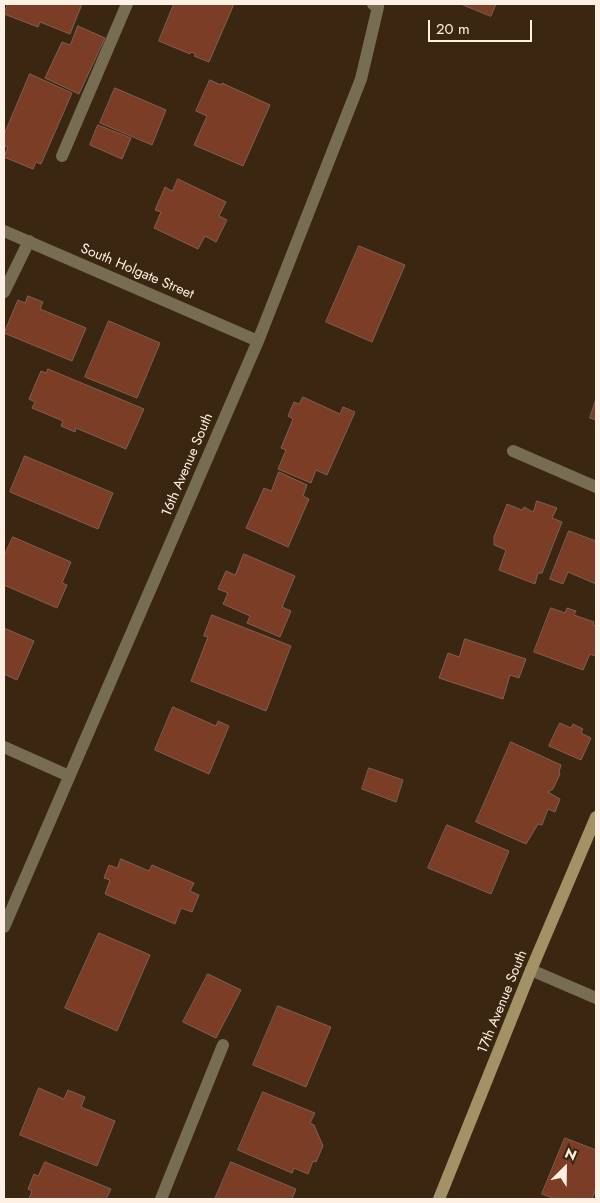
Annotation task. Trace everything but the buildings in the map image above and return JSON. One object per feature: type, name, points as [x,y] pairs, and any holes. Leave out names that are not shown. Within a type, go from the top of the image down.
[{"type":"street","points":[[62,156],[127,4]]},
{"type":"street","name":"16th Avenue South","points":[[4,927],[258,341],[361,79],[376,5]]},
{"type":"street","name":"South Holgate Street","points":[[4,231],[258,341]]},
{"type":"street","points":[[4,292],[28,242]]},
{"type":"street","points":[[513,451],[596,487]]},
{"type":"street","points":[[4,747],[69,776]]},
{"type":"street","name":"17th Avenue South","points":[[439,1199],[531,970],[596,817]]},
{"type":"street","points":[[531,970],[596,998]]},
{"type":"street","points":[[161,1199],[223,1045]]}]
